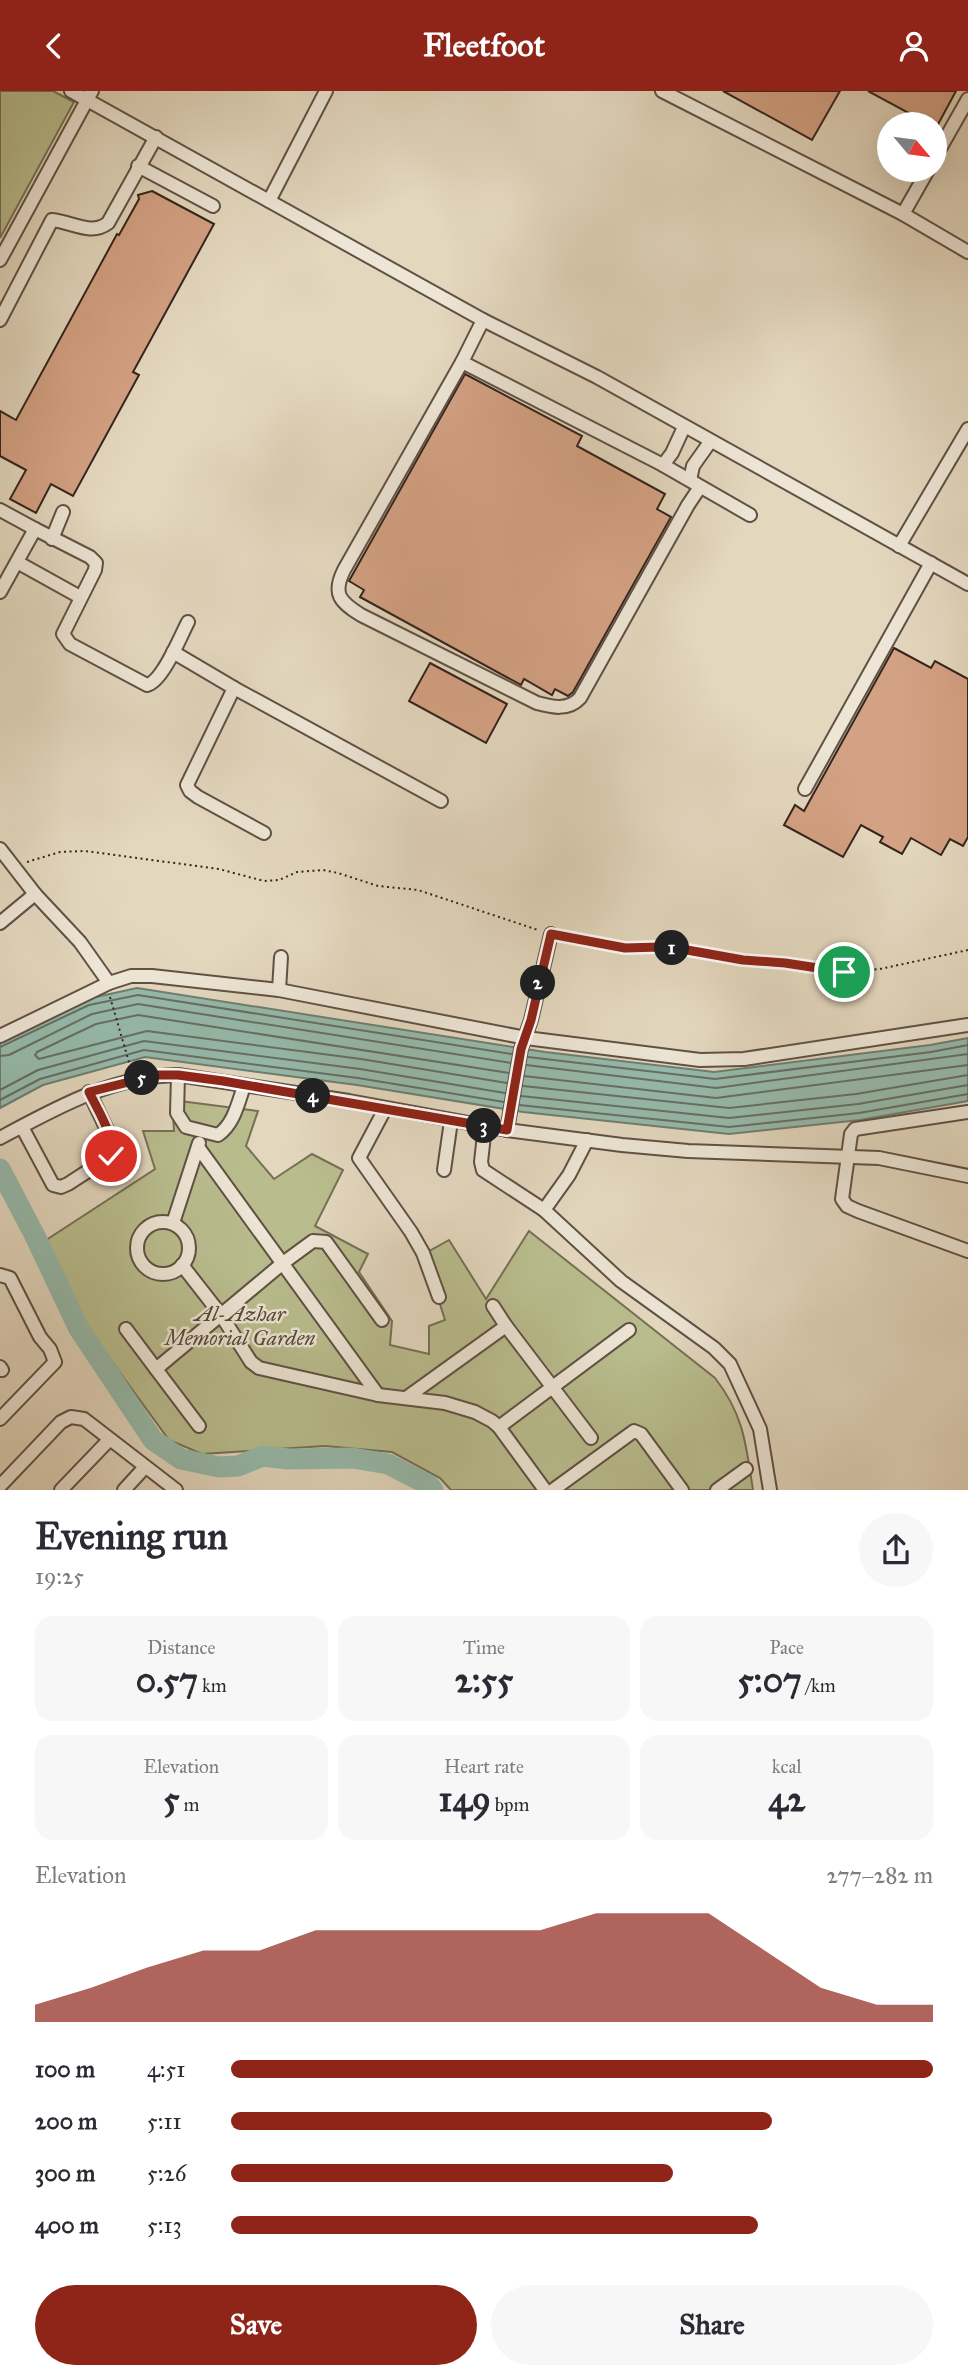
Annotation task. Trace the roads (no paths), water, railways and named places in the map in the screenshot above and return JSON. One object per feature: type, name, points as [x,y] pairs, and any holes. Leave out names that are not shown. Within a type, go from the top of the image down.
[{"type":"street","points":[[71,91],[90,96],[156,137],[483,320],[597,377],[968,584]]},
{"type":"street","points":[[269,201],[326,91]]},
{"type":"street","points":[[662,91],[903,214],[968,252]]},
{"type":"street","points":[[0,260],[90,96]]},
{"type":"street","points":[[947,136],[968,99]]},
{"type":"street","points":[[0,320],[52,220],[68,222],[89,230],[100,229],[108,223],[156,137]]},
{"type":"street","points":[[138,166],[213,206]]},
{"type":"street","points":[[903,214],[921,182]]},
{"type":"street","points":[[483,320],[340,579],[338,588],[342,601],[361,615],[537,703],[559,708],[575,702],[695,483],[693,467],[710,442]]},
{"type":"street","points":[[462,362],[663,465],[750,515]]},
{"type":"street","points":[[663,465],[684,427]]},
{"type":"street","points":[[899,546],[968,429]]},
{"type":"street","points":[[0,510],[90,557],[96,563],[62,631],[70,643],[149,686],[160,674],[188,622]]},
{"type":"street","points":[[52,539],[63,512]]},
{"type":"street","points":[[0,592],[35,529]]},
{"type":"street","points":[[17,562],[80,597]]},
{"type":"street","points":[[805,789],[931,563]]},
{"type":"street","points":[[173,652],[440,801]]},
{"type":"street","points":[[234,688],[188,779],[187,787],[198,797],[264,833]]},
{"type":"street","points":[[0,849],[35,894],[80,942],[109,983]]},
{"type":"street","points":[[0,923],[35,894]]},
{"type":"street","points":[[507,1130],[523,1043],[551,934]]},
{"type":"street","points":[[279,991],[281,957]]},
{"type":"street","points":[[0,1036],[109,983],[131,976],[152,976],[279,991],[480,1027],[523,1043],[700,1060],[744,1059],[968,1025]]},
{"type":"street","points":[[0,1139],[89,1092],[157,1075],[178,1075],[507,1130],[688,1151],[880,1158],[968,1176]]},
{"type":"street","points":[[178,1075],[177,1112],[186,1127],[218,1135],[235,1113],[244,1086]]},
{"type":"street","points":[[22,1127],[53,1185],[61,1187],[68,1184],[111,1156],[113,1152],[109,1134],[89,1092]]},
{"type":"street","points":[[385,1109],[359,1158],[423,1253],[439,1297]]},
{"type":"street","points":[[968,1112],[855,1129],[851,1134],[842,1199],[847,1206],[968,1251]]},
{"type":"street","points":[[444,1170],[451,1121]]},
{"type":"street","points":[[485,1126],[481,1162],[483,1170],[544,1210],[621,1281],[714,1348],[730,1364],[760,1429],[770,1490]]},
{"type":"street","points":[[173,1223],[202,1132]]},
{"type":"street","points":[[544,1210],[569,1175],[587,1140]]},
{"type":"street","points":[[198,1147],[378,1395]]},
{"type":"street","points":[[154,1223],[173,1223],[185,1234],[188,1242],[187,1258],[183,1265],[175,1271],[156,1274],[141,1263],[137,1254],[139,1235],[154,1223]]},
{"type":"street","points":[[156,1369],[313,1241],[326,1242],[382,1320]]},
{"type":"street","points":[[183,1265],[251,1362],[264,1371],[378,1395],[445,1403],[475,1412],[492,1420],[499,1427],[545,1490]]},
{"type":"street","points":[[0,1275],[10,1277],[55,1362],[0,1419]]},
{"type":"street","points":[[493,1306],[590,1439]]},
{"type":"street","points":[[406,1398],[506,1326]]},
{"type":"street","points":[[126,1329],[199,1426]]},
{"type":"street","points":[[499,1427],[629,1330]]},
{"type":"street","points":[[0,1486],[61,1422],[71,1417],[84,1419],[176,1490]]},
{"type":"street","points":[[553,1490],[634,1431],[641,1434],[682,1490]]},
{"type":"street","points":[[61,1490],[109,1440]]},
{"type":"street","points":[[124,1490],[145,1467]]},
{"type":"street","points":[[717,1490],[746,1469]]},
{"type":"water","points":[[137,988],[545,1052],[714,1072],[968,1038],[968,1101],[860,1120],[729,1134],[523,1112],[357,1085],[145,1057],[43,1085],[0,1108],[0,1041],[87,999]]},
{"type":"waterway","points":[[0,1169],[79,1329],[153,1440],[181,1459],[219,1467],[238,1466],[263,1456],[288,1459],[353,1458],[388,1464],[429,1485],[433,1490]]},
{"type":"park label","name":"Al-Azhar Memorial Garden","points":[[240,1326]]}]
